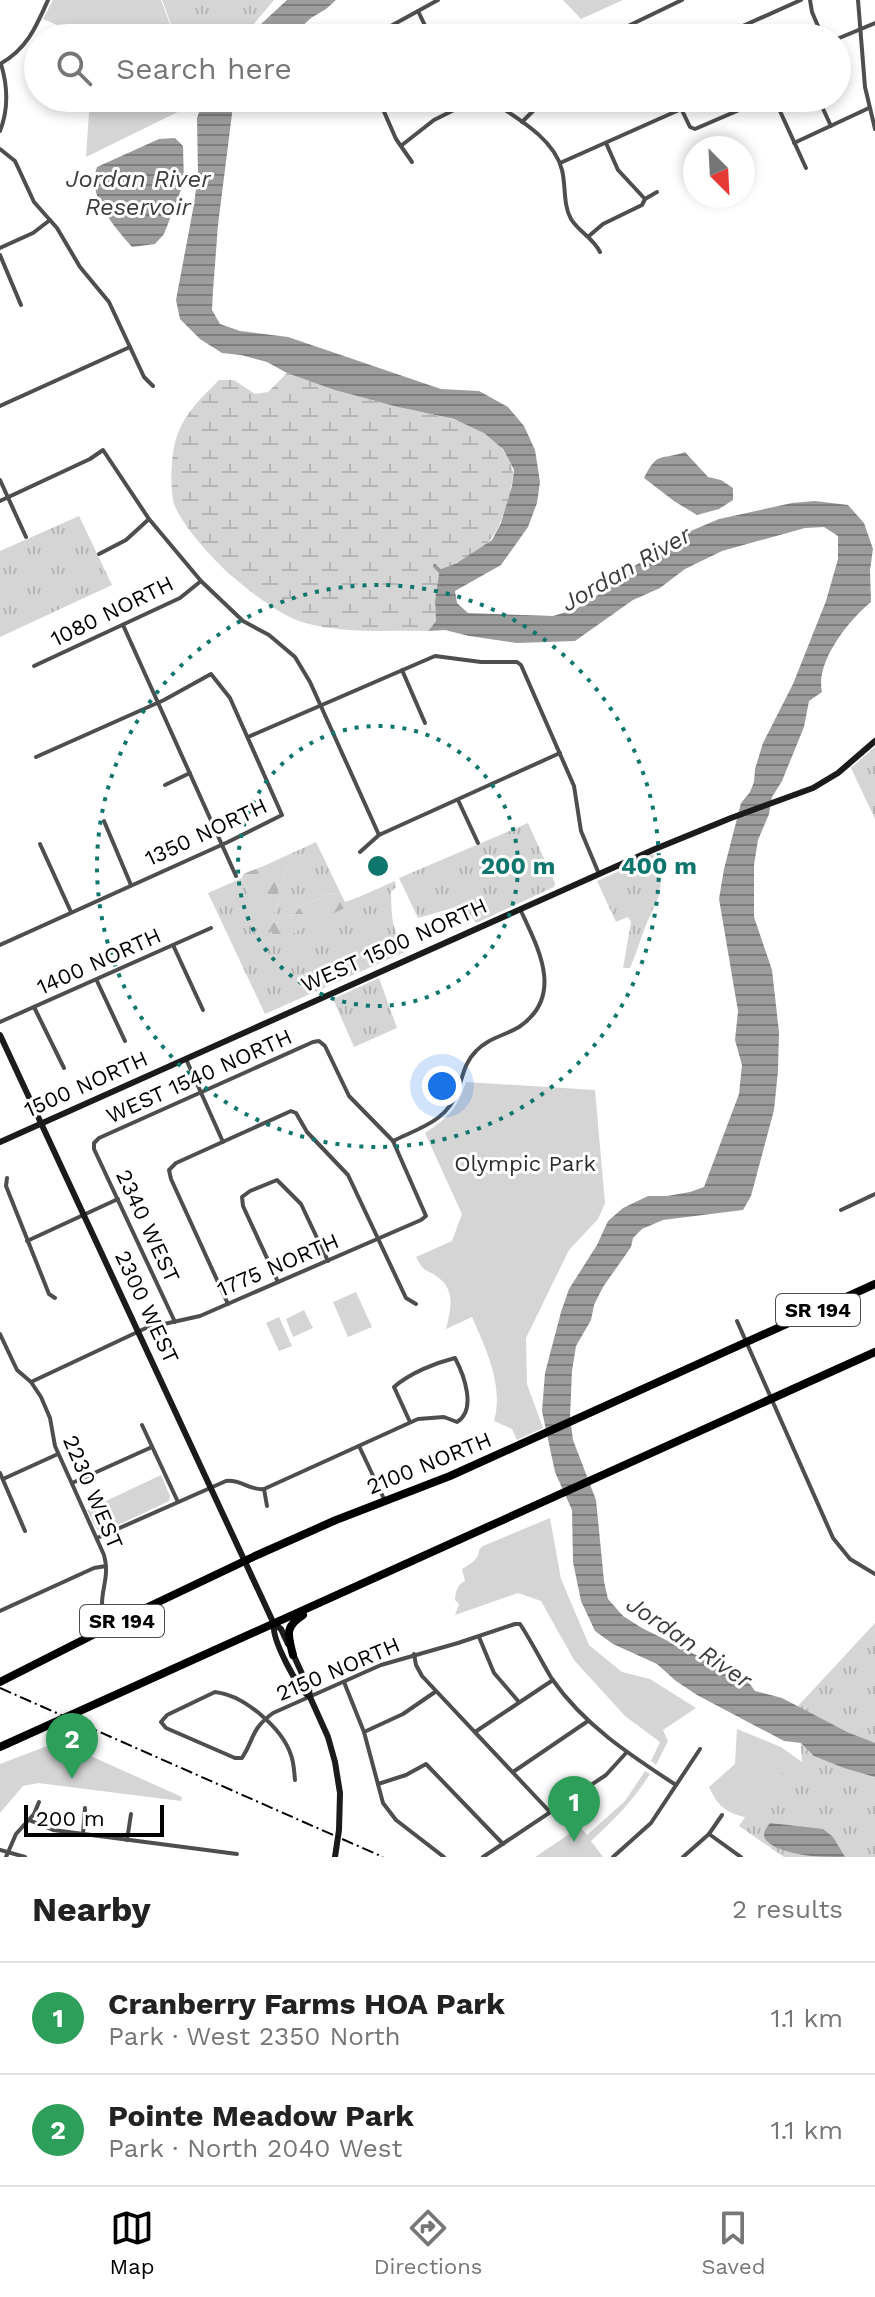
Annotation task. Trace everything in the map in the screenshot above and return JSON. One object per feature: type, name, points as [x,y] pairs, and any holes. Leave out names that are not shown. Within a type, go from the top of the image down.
[{"type":"highway","name":"2100 NORTH","points":[[0,1682],[336,1520],[450,1476],[875,1284]]},
{"type":"highway","name":"SR 194","points":[[0,1747],[875,1352]]},
{"type":"highway","points":[[293,1655],[288,1634],[291,1624],[337,1595]]},
{"type":"main road","name":"WEST 1500 NORTH","points":[[186,1059],[599,874],[828,780],[875,741]]},
{"type":"main road","name":"2300 WEST","points":[[0,1035],[274,1624]]},
{"type":"main road","name":"1500 NORTH","points":[[0,1142],[186,1059]]},
{"type":"main road","points":[[310,1697],[303,1692],[282,1654],[273,1632],[274,1624],[281,1629],[308,1686],[335,1762],[340,1793],[335,1857]]},
{"type":"street","points":[[37,24],[48,0]]},
{"type":"street","points":[[394,24],[438,0]]},
{"type":"street","points":[[631,24],[667,3],[682,0]]},
{"type":"street","points":[[747,24],[801,0]]},
{"type":"street","points":[[810,0],[817,24]]},
{"type":"street","points":[[858,0],[864,75],[875,129]]},
{"type":"street","points":[[418,11],[424,24]]},
{"type":"street","points":[[851,33],[875,23]]},
{"type":"street","points":[[0,131],[7,94],[0,64],[24,46]]},
{"type":"street","points":[[794,143],[869,108]]},
{"type":"street","points":[[384,112],[396,139],[412,162]]},
{"type":"street","points":[[402,145],[430,123],[451,112]]},
{"type":"street","points":[[507,112],[550,147],[560,163],[569,214],[600,252]]},
{"type":"street","points":[[521,122],[531,112]]},
{"type":"street","points":[[560,163],[675,112]]},
{"type":"street","points":[[683,112],[688,125],[699,129],[736,112]]},
{"type":"street","points":[[780,112],[806,168]]},
{"type":"street","points":[[824,112],[831,126]]},
{"type":"street","points":[[606,143],[618,170],[645,199]]},
{"type":"street","points":[[0,149],[15,161],[29,194],[80,267],[109,302],[144,377],[153,386]]},
{"type":"street","points":[[589,236],[606,222],[642,205],[645,199],[657,192]]},
{"type":"street","points":[[0,248],[33,233],[50,220]]},
{"type":"street","points":[[0,255],[21,305]]},
{"type":"street","points":[[0,406],[130,347]]},
{"type":"street","points":[[0,501],[103,450],[149,519],[201,581],[243,621],[269,635],[288,651],[303,669],[379,835]]},
{"type":"street","points":[[0,480],[26,537]]},
{"type":"street","points":[[99,554],[126,540],[149,519]]},
{"type":"street","name":"1080 NORTH","points":[[34,666],[180,598],[201,581]]},
{"type":"street","points":[[123,625],[236,876]]},
{"type":"street","points":[[248,737],[435,656],[481,662],[517,662],[521,665],[577,796],[585,842],[599,874]]},
{"type":"street","points":[[402,670],[425,723]]},
{"type":"street","name":"1350 NORTH","points":[[1,942],[223,845],[282,815],[230,698],[211,674],[158,702]]},
{"type":"street","points":[[36,757],[158,702]]},
{"type":"street","points":[[360,852],[379,835],[560,753]]},
{"type":"street","points":[[165,785],[190,773]]},
{"type":"street","points":[[458,800],[478,843]]},
{"type":"street","points":[[104,821],[131,885]]},
{"type":"street","points":[[40,844],[71,912]]},
{"type":"street","points":[[393,1141],[445,1113],[477,1049],[524,1023],[538,1005],[545,986],[544,966],[520,909]]},
{"type":"street","name":"1400 NORTH","points":[[0,1022],[211,928]]},
{"type":"street","points":[[173,945],[203,1010]]},
{"type":"street","points":[[97,981],[125,1041]]},
{"type":"street","points":[[34,1007],[64,1068]]},
{"type":"street","name":"WEST 1540 NORTH","points":[[94,1143],[99,1138],[319,1041],[325,1046],[349,1096],[393,1141]]},
{"type":"street","points":[[186,1059],[223,1142]]},
{"type":"street","points":[[228,1304],[169,1170],[176,1163],[291,1111],[296,1113],[307,1132],[348,1175],[406,1298],[416,1304]]},
{"type":"street","name":"1775 NORTH","points":[[31,1382],[138,1331],[200,1316],[421,1220],[426,1216],[393,1141]]},
{"type":"street","name":"2340 WEST","points":[[94,1143],[94,1149],[175,1322]]},
{"type":"street","points":[[7,1178],[6,1186],[27,1241],[49,1294],[55,1298]]},
{"type":"street","points":[[278,1283],[243,1206],[242,1197],[250,1191],[277,1180],[301,1204],[328,1261]]},
{"type":"street","points":[[841,1210],[875,1194]]},
{"type":"street","points":[[27,1241],[118,1199]]},
{"type":"street","points":[[737,1321],[833,1538],[850,1559],[875,1574]]},
{"type":"street","name":"2230 WEST","points":[[0,1334],[17,1370],[31,1382],[49,1415],[58,1454],[97,1538],[106,1566],[101,1606],[109,1628]]},
{"type":"street","points":[[97,1538],[226,1481],[235,1480],[252,1488],[264,1489],[410,1422],[444,1417],[457,1422],[466,1413],[467,1400],[463,1377],[455,1358],[402,1380],[394,1387],[410,1422]]},
{"type":"street","points":[[142,1425],[178,1502]]},
{"type":"street","points":[[359,1446],[385,1501]]},
{"type":"street","points":[[72,1483],[152,1447]]},
{"type":"street","points":[[25,1531],[1,1476],[58,1454]]},
{"type":"street","points":[[264,1489],[267,1506]]},
{"type":"street","points":[[0,1611],[94,1568],[106,1566]]},
{"type":"street","name":"2150 NORTH","points":[[265,1719],[251,1706],[215,1692],[167,1715],[161,1722],[166,1728],[235,1758],[242,1758],[251,1736],[273,1713],[381,1665],[515,1624],[520,1624],[553,1680]]},
{"type":"street","points":[[479,1637],[494,1673],[519,1702]]},
{"type":"street","points":[[414,1654],[419,1671],[436,1691],[550,1812]]},
{"type":"street","points":[[474,1732],[553,1680],[588,1721],[626,1753],[676,1785]]},
{"type":"street","points":[[344,1682],[364,1732],[383,1803],[391,1815],[444,1857]]},
{"type":"street","points":[[364,1732],[403,1714],[436,1691]]},
{"type":"street","points":[[265,1719],[289,1749],[295,1780]]},
{"type":"street","points":[[513,1772],[588,1721]]},
{"type":"street","points":[[613,1857],[651,1823],[700,1749]]},
{"type":"street","points":[[483,1857],[611,1772],[626,1753]]},
{"type":"street","points":[[378,1784],[406,1775],[426,1764],[503,1844]]},
{"type":"street","points":[[6,1855],[16,1834],[39,1802]]},
{"type":"street","points":[[83,1834],[85,1808]]},
{"type":"street","points":[[127,1840],[131,1814]]},
{"type":"street","points":[[683,1857],[709,1834],[722,1815]]},
{"type":"street","points":[[29,1820],[45,1829],[237,1854]]},
{"type":"street","points":[[709,1834],[741,1857]]},
{"type":"street","points":[[0,1850],[6,1855],[25,1857]]},
{"type":"street","points":[[205,1850],[205,1857]]},
{"type":"green space","points":[[53,0],[161,0],[170,24],[55,24],[43,19]]},
{"type":"green space","points":[[162,0],[274,0],[254,24],[171,24]]},
{"type":"green space","points":[[563,0],[623,0],[581,19]]},
{"type":"green space","points":[[89,112],[178,112],[86,157]]},
{"type":"green space","points":[[287,373],[399,407],[459,421],[487,434],[507,457],[513,472],[512,485],[502,518],[491,538],[476,553],[455,564],[441,569],[434,563],[439,573],[436,621],[428,631],[335,629],[305,623],[286,615],[226,571],[198,541],[176,509],[172,484],[174,448],[181,425],[196,404],[219,380],[234,380],[255,394],[268,392]]},
{"type":"green space","points":[[79,516],[112,585],[0,637],[0,551]]},
{"type":"green space","points":[[875,747],[875,819],[851,768]]},
{"type":"green space","points":[[528,823],[555,883],[554,887],[476,923],[460,906],[418,918],[399,878]]},
{"type":"green space","points":[[316,842],[341,894],[327,893],[301,905],[294,915],[282,917],[280,922],[274,923],[278,887],[292,859],[278,865],[266,865]]},
{"type":"green space","points":[[652,854],[660,877],[660,892],[630,968],[623,968],[631,922],[628,917],[616,922],[597,881]]},
{"type":"green space","points":[[290,857],[292,859],[278,887],[274,923],[280,922],[282,917],[294,915],[301,905],[327,893],[341,894],[345,902],[359,897],[360,901],[282,935],[280,939],[274,939],[272,932],[268,933],[242,878],[243,874],[266,865],[278,865]]},
{"type":"green space","points":[[242,878],[268,932],[288,935],[395,881],[396,887],[391,892],[392,916],[405,952],[265,1014],[208,893]]},
{"type":"green space","points":[[379,978],[397,1028],[354,1047],[333,999]]},
{"type":"green space","name":"Olympic Park","points":[[466,1082],[595,1090],[605,1203],[598,1219],[569,1250],[526,1338],[527,1384],[543,1428],[517,1440],[512,1429],[494,1421],[495,1381],[472,1317],[446,1329],[450,1302],[448,1290],[440,1279],[424,1269],[416,1257],[452,1241],[462,1214],[425,1133],[451,1112]]},
{"type":"green space","points":[[356,1292],[372,1327],[348,1337],[333,1302]]},
{"type":"green space","points":[[304,1310],[313,1328],[293,1337],[286,1319]]},
{"type":"green space","points":[[279,1317],[292,1346],[279,1351],[266,1323]]},
{"type":"green space","points":[[161,1475],[170,1496],[169,1501],[103,1532],[98,1531],[87,1510]]},
{"type":"green space","points":[[550,1518],[561,1579],[589,1645],[622,1672],[650,1679],[696,1708],[663,1730],[668,1741],[656,1765],[651,1761],[660,1742],[625,1716],[574,1660],[541,1601],[518,1593],[455,1615],[459,1604],[455,1600],[456,1591],[465,1581],[462,1569],[476,1559],[479,1550]]},
{"type":"green space","points":[[875,1623],[875,1857],[784,1857],[739,1826],[774,1778],[802,1762],[798,1706]]},
{"type":"green space","points":[[737,1729],[781,1747],[802,1762],[776,1776],[745,1817],[723,1807],[709,1787],[735,1764]]},
{"type":"green space","points":[[55,1743],[66,1745],[182,1797],[181,1801],[38,1783],[23,1786],[0,1813],[0,1764]]},
{"type":"green space","points":[[645,1771],[650,1774],[637,1793],[591,1841],[603,1857],[535,1857],[580,1827],[587,1835],[625,1801]]},
{"type":"water","points":[[287,0],[336,0],[304,24],[261,24]]},
{"type":"water","points":[[199,112],[232,112],[218,225],[212,310],[220,324],[240,331],[288,337],[441,389],[479,391],[508,407],[524,426],[535,450],[540,482],[537,503],[528,527],[501,565],[455,591],[457,603],[468,613],[553,616],[576,609],[686,533],[719,519],[815,501],[848,505],[864,523],[873,549],[871,602],[844,630],[829,655],[821,680],[822,692],[809,701],[804,727],[782,781],[772,797],[769,814],[758,840],[754,865],[754,917],[772,970],[779,1032],[774,1110],[751,1196],[743,1210],[663,1220],[642,1229],[633,1238],[631,1247],[603,1287],[591,1320],[576,1346],[570,1417],[573,1440],[596,1500],[608,1599],[623,1616],[642,1628],[736,1678],[747,1680],[755,1691],[782,1698],[875,1743],[875,1777],[814,1756],[801,1743],[784,1741],[697,1695],[657,1664],[613,1644],[595,1631],[581,1601],[573,1562],[572,1510],[555,1472],[542,1411],[545,1373],[561,1312],[569,1289],[608,1221],[623,1208],[648,1196],[667,1196],[704,1187],[739,1094],[742,1065],[735,1040],[738,1011],[719,899],[724,869],[741,803],[754,782],[763,743],[793,684],[826,601],[838,559],[838,536],[824,527],[805,528],[722,551],[685,569],[660,588],[633,600],[575,641],[517,643],[445,630],[428,631],[436,621],[439,573],[433,567],[434,563],[441,569],[457,563],[492,540],[501,523],[514,470],[503,449],[484,433],[454,419],[335,390],[287,373],[267,362],[222,353],[200,339],[180,319],[176,300],[198,174]]},
{"type":"water","name":"Jordan River Reservoir","points":[[175,138],[183,146],[184,182],[164,234],[155,244],[132,247],[98,200],[95,189],[97,167],[159,139]]},
{"type":"water","points":[[685,452],[708,477],[721,480],[733,488],[733,500],[719,509],[697,515],[644,478],[660,458]]},
{"type":"water","points":[[770,1823],[823,1829],[833,1837],[845,1857],[801,1855],[775,1847],[764,1837]]},
{"type":"railway","points":[[0,1688],[383,1857]]},
{"type":"place","name":"Pointe Meadow Park","points":[[72,1779]]},
{"type":"place","name":"Cranberry Farms HOA Park","points":[[574,1842]]},
{"type":"water label","name":"Jordan River","points":[[626,569]]},
{"type":"water label","name":"Jordan River","points":[[689,1642]]}]
